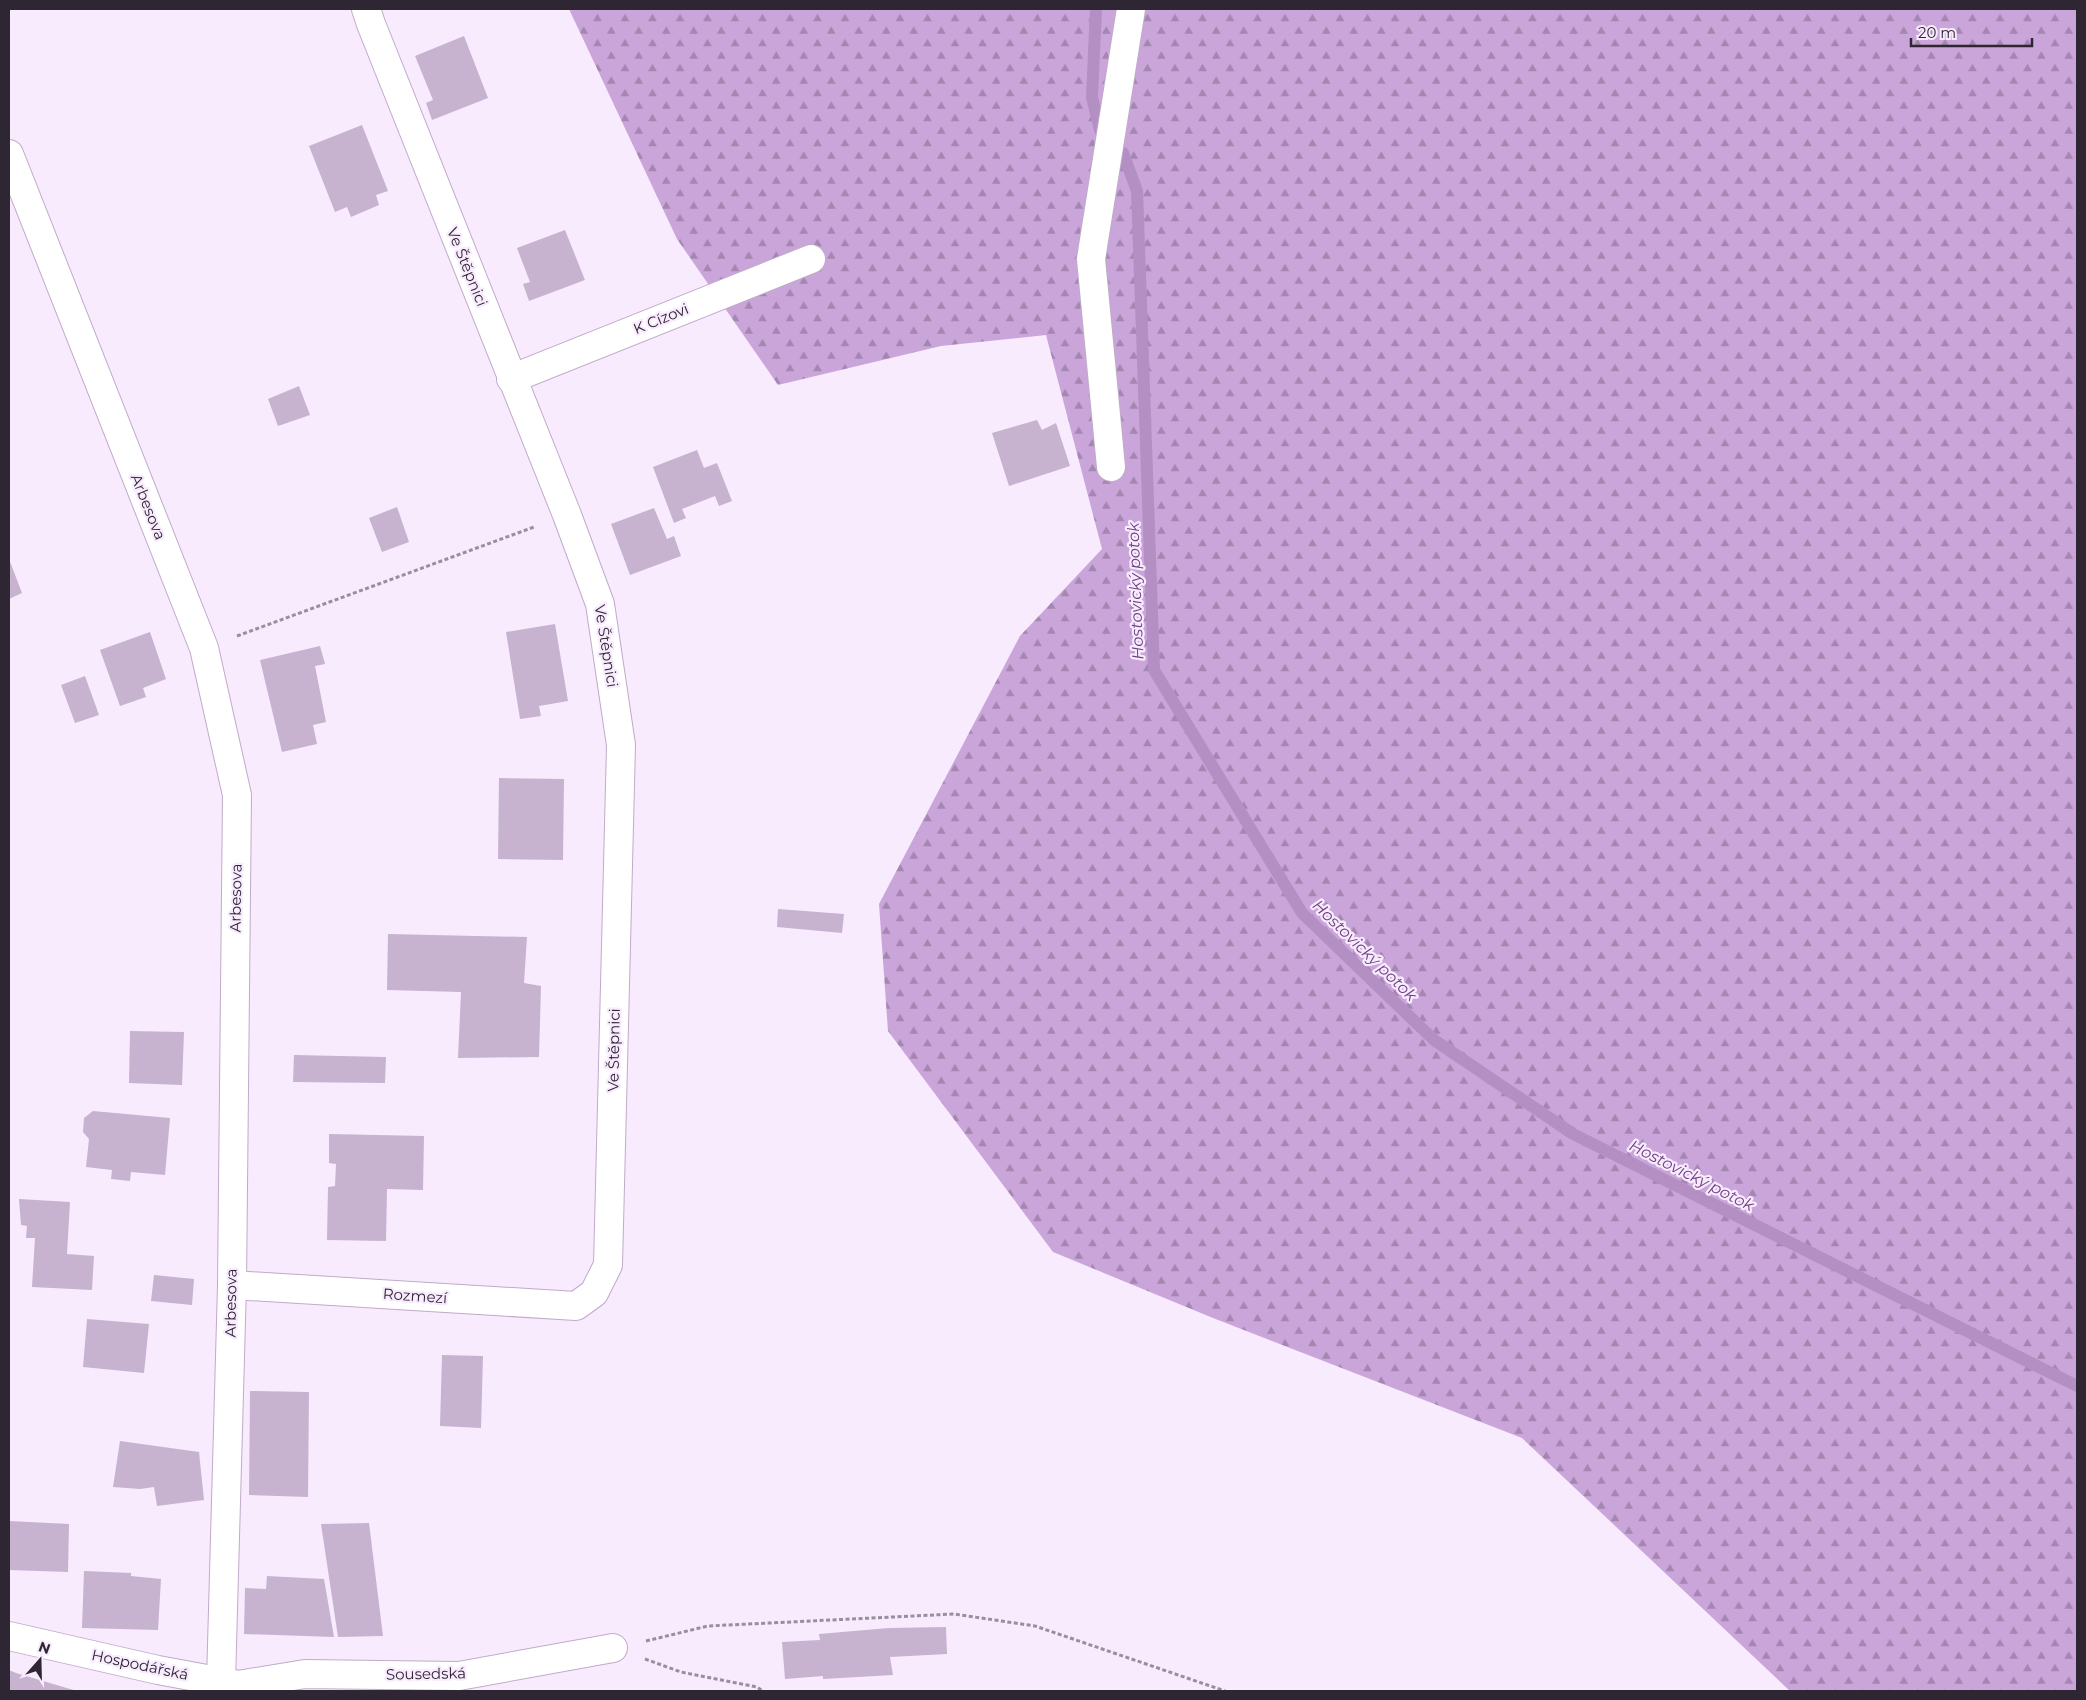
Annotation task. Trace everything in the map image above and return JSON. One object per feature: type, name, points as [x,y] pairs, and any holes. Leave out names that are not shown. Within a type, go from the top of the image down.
[{"type":"street","name":"Ve Štěpnici","points":[[366,9],[511,379],[567,514],[600,604],[621,745],[608,1265],[594,1293]]},
{"type":"street","points":[[1111,467],[1091,259],[1132,9]]},
{"type":"street","name":"Arbesova","points":[[9,154],[204,648],[237,795],[229,1683]]},
{"type":"street","name":"K Cízovi","points":[[511,379],[811,259]]},
{"type":"street","name":"Rozmezí","points":[[232,1285],[576,1306],[594,1293]]},
{"type":"street","name":"Hospodářská","points":[[9,1636],[158,1670],[272,1691]]},
{"type":"street","name":"Sousedská","points":[[229,1683],[305,1674],[459,1676],[613,1648]]},
{"type":"path","points":[[204,648],[567,514]]},
{"type":"path","points":[[613,1648],[708,1626],[954,1614],[1035,1626],[1225,1691]]},
{"type":"path","points":[[613,1648],[680,1672],[757,1687],[763,1691]]},
{"type":"green space","points":[[569,9],[2077,9],[2077,1691],[1790,1691],[1522,1438],[1213,1318],[1053,1252],[888,1031],[879,904],[1020,636],[1102,549],[1046,335],[941,346],[778,385],[677,239]]},
{"type":"building","points":[[464,36],[488,98],[432,120],[426,103],[433,100],[415,56]]},
{"type":"building","points":[[362,125],[388,191],[376,195],[379,205],[351,217],[347,207],[335,212],[309,146]]},
{"type":"building","points":[[565,230],[585,280],[529,301],[523,284],[530,282],[517,248]]},
{"type":"building","points":[[299,386],[310,415],[278,426],[268,399]]},
{"type":"building","points":[[1037,420],[1042,430],[1056,423],[1070,466],[1009,486],[992,433]]},
{"type":"building","points":[[697,450],[704,468],[717,463],[732,501],[719,506],[715,496],[682,509],[686,518],[674,523],[653,467]]},
{"type":"building","points":[[397,507],[409,542],[382,552],[369,518]]},
{"type":"building","points":[[654,508],[667,539],[674,536],[681,556],[630,575],[611,524]]},
{"type":"building","points":[[9,559],[22,593],[9,599]]},
{"type":"building","points":[[555,624],[568,701],[539,706],[541,716],[520,719],[506,632]]},
{"type":"building","points":[[150,632],[166,679],[143,688],[146,697],[120,706],[100,650]]},
{"type":"building","points":[[320,646],[325,664],[315,666],[326,722],[313,725],[317,744],[282,752],[260,660]]},
{"type":"building","points":[[85,676],[99,715],[75,723],[61,685]]},
{"type":"building","points":[[499,778],[564,779],[563,860],[498,859]]},
{"type":"building","points":[[778,909],[844,914],[842,933],[777,927]]},
{"type":"building","points":[[388,934],[527,937],[524,983],[541,986],[539,1057],[458,1058],[461,992],[387,990]]},
{"type":"building","points":[[130,1031],[184,1032],[182,1085],[129,1083]]},
{"type":"building","points":[[294,1055],[386,1057],[385,1083],[293,1082]]},
{"type":"building","points":[[93,1111],[170,1118],[165,1175],[131,1172],[130,1181],[111,1179],[112,1170],[86,1167],[89,1139],[83,1132],[84,1118]]},
{"type":"building","points":[[329,1134],[424,1136],[423,1190],[387,1189],[386,1241],[327,1240],[328,1187],[335,1186],[336,1164],[329,1163]]},
{"type":"building","points":[[19,1199],[70,1202],[67,1254],[94,1256],[92,1290],[32,1287],[35,1238],[26,1238],[27,1226],[21,1225]]},
{"type":"building","points":[[154,1275],[194,1279],[192,1305],[151,1301]]},
{"type":"building","points":[[87,1319],[149,1324],[144,1373],[83,1367]]},
{"type":"building","points":[[442,1355],[483,1356],[481,1428],[440,1426]]},
{"type":"building","points":[[250,1391],[309,1392],[308,1497],[249,1495]]},
{"type":"building","points":[[120,1441],[199,1452],[204,1500],[157,1506],[154,1487],[140,1489],[113,1487]]},
{"type":"building","points":[[9,1521],[69,1524],[68,1572],[9,1570]]},
{"type":"building","points":[[369,1523],[383,1636],[338,1637],[321,1524]]},
{"type":"building","points":[[84,1571],[131,1573],[131,1576],[161,1579],[158,1630],[82,1628]]},
{"type":"building","points":[[267,1576],[324,1579],[334,1637],[244,1634],[245,1588],[266,1589]]},
{"type":"building","points":[[946,1627],[947,1654],[890,1657],[893,1675],[823,1679],[823,1676],[785,1679],[782,1642],[820,1640],[819,1634],[889,1628]]},
{"type":"building","points":[[9,1670],[16,1673],[77,1691],[9,1691]]},
{"type":"waterway","name":"Hostovický potok","points":[[1096,9],[1092,97],[1100,130]]},
{"type":"waterway","name":"Hostovický potok","points":[[1123,153],[1137,191],[1154,670],[1302,913],[1434,1040],[1573,1134],[2077,1386]]}]
